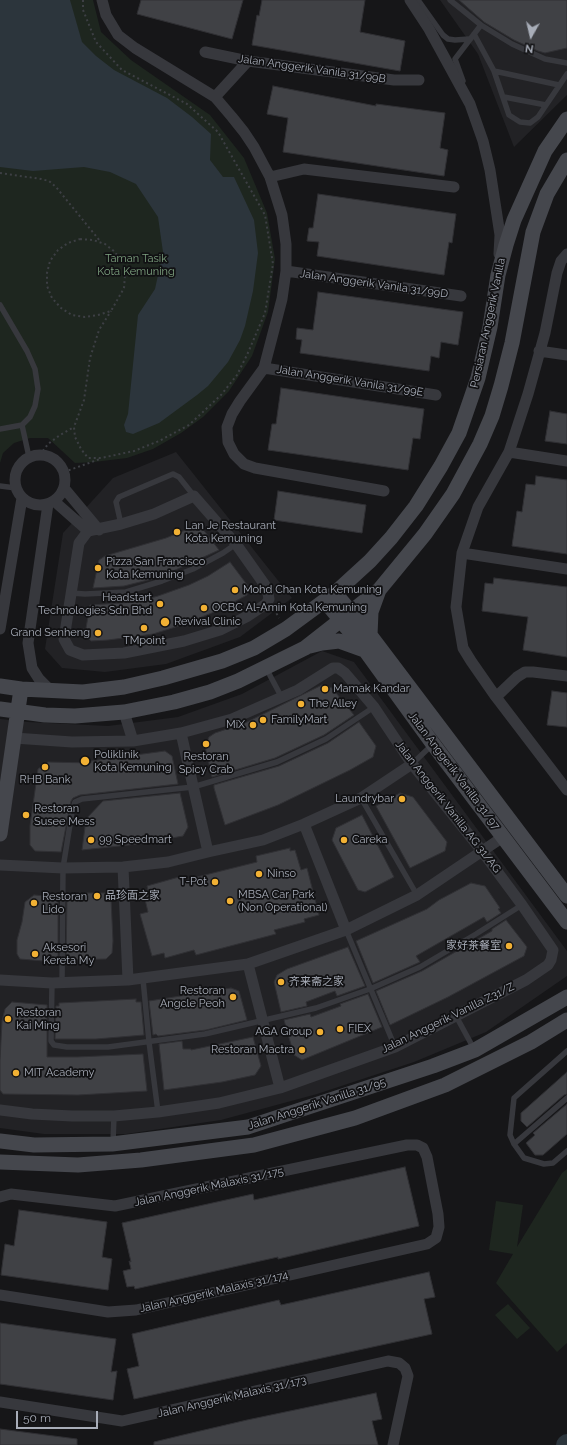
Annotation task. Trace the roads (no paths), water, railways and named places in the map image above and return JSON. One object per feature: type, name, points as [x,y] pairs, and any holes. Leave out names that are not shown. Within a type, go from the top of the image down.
[{"type":"street","points":[[102,0],[106,15],[118,35],[134,48],[215,97],[244,132],[270,177],[282,215],[286,244],[286,271],[282,299],[264,368],[240,400],[227,427],[228,442],[234,454],[244,464],[255,468],[384,491]]},
{"type":"street","points":[[410,0],[429,29],[470,104],[483,141],[490,170],[500,235],[498,275]]},
{"type":"street","name":"Jalan Anggerik Vanila 31/99B","points":[[205,52],[248,61],[394,80],[419,80]]},
{"type":"street","points":[[215,97],[248,61]]},
{"type":"street","name":"Persiaran Anggerik Vanilla","points":[[0,686],[21,689],[83,692],[124,687],[169,677],[222,661],[254,648],[286,629],[330,597],[370,561],[386,544],[416,506],[441,466],[459,433],[478,378],[490,326],[498,275],[510,232],[526,191],[545,151],[567,119]]},
{"type":"street","points":[[306,648],[379,590],[425,534],[453,494],[480,444],[492,416],[512,343],[533,232],[547,194],[567,160]]},
{"type":"street","points":[[270,177],[304,169],[454,187]]},
{"type":"street","points":[[567,254],[561,261],[557,273],[545,333],[528,394],[509,452],[478,506],[462,553],[456,607],[463,648],[496,697],[567,790]]},
{"type":"street","name":"Jalan Anggerik Vanila 31/99D","points":[[286,271],[461,296]]},
{"type":"street","points":[[539,351],[567,355]]},
{"type":"street","name":"Jalan Anggerik Vanila 31/99E","points":[[264,368],[436,395]]},
{"type":"street","points":[[509,452],[567,461]]},
{"type":"street","points":[[35,456],[48,456],[55,459],[64,472],[64,488],[58,497],[51,502],[35,504],[22,498],[16,488],[14,481],[17,469],[20,464],[35,456]]},
{"type":"street","points":[[64,488],[71,498],[89,517],[94,530]]},
{"type":"street","points":[[194,496],[236,544],[267,588],[269,600],[266,604],[248,616],[220,630],[184,641],[124,653],[83,655],[70,650],[64,639],[79,543],[94,530],[154,514],[194,496]]},
{"type":"street","points":[[0,629],[22,498]]},
{"type":"street","points":[[51,502],[94,530]]},
{"type":"street","points":[[51,502],[28,643],[32,668],[39,679],[51,691]]},
{"type":"street","points":[[462,553],[567,569]]},
{"type":"street","points":[[370,635],[370,612],[379,590]]},
{"type":"street","points":[[330,597],[346,615]]},
{"type":"street","name":"Jalan Anggerik Vanilla 31/97","points":[[346,615],[370,635],[567,896]]},
{"type":"street","name":"Jalan Anggerik Vanilla 31/97","points":[[346,615],[365,650],[567,922]]},
{"type":"street","points":[[0,709],[45,715],[75,716],[124,712],[174,702],[210,692],[238,681],[306,648],[322,643],[339,641],[365,650]]},
{"type":"street","name":"Jalan Anggerik Vanilla AG 31/AG","points":[[282,698],[298,690],[333,668],[338,668],[345,673],[374,707],[412,764],[482,851],[522,904],[553,950]]},
{"type":"street","points":[[496,697],[517,677],[525,672],[567,676]]},
{"type":"street","points":[[0,834],[21,689]]},
{"type":"street","points":[[14,738],[72,742],[133,741],[181,733],[232,719],[282,698]]},
{"type":"street","points":[[124,712],[133,741]]},
{"type":"street","points":[[181,733],[208,852]]},
{"type":"street","points":[[0,865],[63,868],[123,867],[168,862],[263,840],[304,824],[361,798],[412,764]]},
{"type":"street","points":[[304,824],[346,930]]},
{"type":"street","points":[[0,980],[57,983],[144,979],[248,964],[346,930],[417,895],[503,837]]},
{"type":"street","points":[[123,867],[128,980]]},
{"type":"street","name":"Jalan Anggerik Vanilla Z31/Z","points":[[0,1110],[32,1114],[114,1116],[158,1112],[219,1103],[280,1088],[395,1047],[526,980],[548,965],[551,960],[553,950]]},
{"type":"street","points":[[248,964],[280,1088]]},
{"type":"street","name":"Jalan Anggerik Vanilla 31/95","points":[[0,1141],[34,1145],[112,1144],[248,1127],[426,1069],[475,1050],[567,997]]},
{"type":"street","name":"Jalan Anggerik Vanilla 31/95","points":[[0,1162],[22,1164],[78,1164],[141,1160],[254,1145],[355,1118],[445,1085],[531,1042],[567,1020]]},
{"type":"street","name":"Jalan Anggerik Malaxis 31/175","points":[[0,1197],[11,1194],[115,1206],[408,1144],[423,1148],[427,1157],[438,1214],[439,1227],[436,1238],[427,1244]]},
{"type":"street","name":"Jalan Anggerik Malaxis 31/174","points":[[0,1295],[108,1312],[136,1310],[427,1244]]},
{"type":"street","name":"Jalan Anggerik Malaxis 31/173","points":[[0,1402],[122,1421],[388,1361],[399,1362],[405,1368],[408,1376],[393,1445]]},
{"type":"lane","points":[[418,0],[443,34],[448,38],[455,40],[469,39]]},
{"type":"lane","points":[[450,0],[481,24],[512,44],[545,59],[567,62]]},
{"type":"lane","points":[[470,104],[455,59],[481,24]]},
{"type":"lane","points":[[474,34],[494,71],[509,115],[520,122],[530,123],[538,117],[567,74]]},
{"type":"lane","points":[[494,71],[559,85]]},
{"type":"lane","points":[[504,97],[546,105]]},
{"type":"lane","points":[[0,305],[27,351],[35,369],[38,389],[35,406],[30,417],[22,425],[0,429]]},
{"type":"lane","points":[[22,425],[35,456]]},
{"type":"lane","points":[[121,524],[116,502],[119,497],[173,474],[180,477],[194,496]]},
{"type":"lane","points":[[0,486],[16,488]]},
{"type":"lane","points":[[71,593],[85,594],[126,592],[193,569],[224,553],[236,544]]},
{"type":"lane","points":[[266,668],[282,698]]},
{"type":"lane","points":[[374,707],[326,739],[277,762],[193,787],[82,799],[75,802],[63,868],[57,983],[51,1041],[54,1045],[67,1047],[108,1047],[149,1042],[205,1034],[262,1022],[316,1008],[370,990],[420,967],[476,934],[522,904]]},
{"type":"lane","points":[[412,764],[434,744]]},
{"type":"lane","points":[[361,798],[417,895]]},
{"type":"lane","points":[[346,930],[395,1047]]},
{"type":"lane","points":[[144,979],[149,1042],[158,1112]]},
{"type":"lane","points":[[456,1016],[475,1050]]},
{"type":"lane","points":[[567,1051],[514,1098],[510,1135],[514,1144],[524,1158],[544,1164],[553,1163],[567,1151]]},
{"type":"lane","points":[[514,1144],[567,1098]]},
{"type":"lane","points":[[112,1144],[114,1116]]},
{"type":"place","name":"Lan Je Restaurant Kota Kemuning","points":[[177,532]]},
{"type":"place","name":"Pizza San Francisco Kota Kemuning","points":[[98,568]]},
{"type":"place","name":"Mohd Chan Kota Kemuning","points":[[235,590]]},
{"type":"place","name":"Headstart Technologies Sdn Bhd","points":[[160,604]]},
{"type":"place","name":"OCBC Al-Amin Kota Kemuning","points":[[204,608]]},
{"type":"place","name":"Revival Clinic","points":[[165,622]]},
{"type":"place","name":"TMpoint","points":[[144,628]]},
{"type":"place","name":"Grand Senheng","points":[[98,633]]},
{"type":"place","name":"Mamak Kandar","points":[[325,689]]},
{"type":"place","name":"The Alley","points":[[301,704]]},
{"type":"place","name":"FamilyMart","points":[[263,720]]},
{"type":"place","name":"MiX","points":[[253,725]]},
{"type":"place","name":"Restoran Spicy Crab","points":[[206,744]]},
{"type":"place","name":"Poliklinik Kota Kemuning","points":[[85,761]]},
{"type":"place","name":"RHB Bank","points":[[45,767]]},
{"type":"place","name":"Laundrybar","points":[[402,799]]},
{"type":"place","name":"Restoran Susee Mess","points":[[26,815]]},
{"type":"place","name":"99 Speedmart","points":[[91,840]]},
{"type":"place","name":"Careka","points":[[344,840]]},
{"type":"place","name":"Ninso","points":[[259,874]]},
{"type":"place","name":"T-Pot","points":[[215,882]]},
{"type":"place","name":"品珍面之家","points":[[97,896]]},
{"type":"place","name":"MBSA Car Park (Non Operational)","points":[[230,901]]},
{"type":"place","name":"Restoran Lido","points":[[34,903]]},
{"type":"place","name":"家好茶餐室","points":[[509,946]]},
{"type":"place","name":"Aksesori Kereta My","points":[[35,954]]},
{"type":"place","name":"齐来斋之家","points":[[281,982]]},
{"type":"place","name":"Restoran Angcle Peoh","points":[[233,997]]},
{"type":"place","name":"Restoran Kai Ming","points":[[8,1019]]},
{"type":"place","name":"FIEX","points":[[340,1029]]},
{"type":"place","name":"AGA Group","points":[[320,1032]]},
{"type":"place","name":"Restoran Mactra","points":[[302,1050]]},
{"type":"place","name":"MIT Academy","points":[[16,1073]]},
{"type":"park label","name":"Taman Tasik Kota Kemuning","points":[[136,265]]}]
